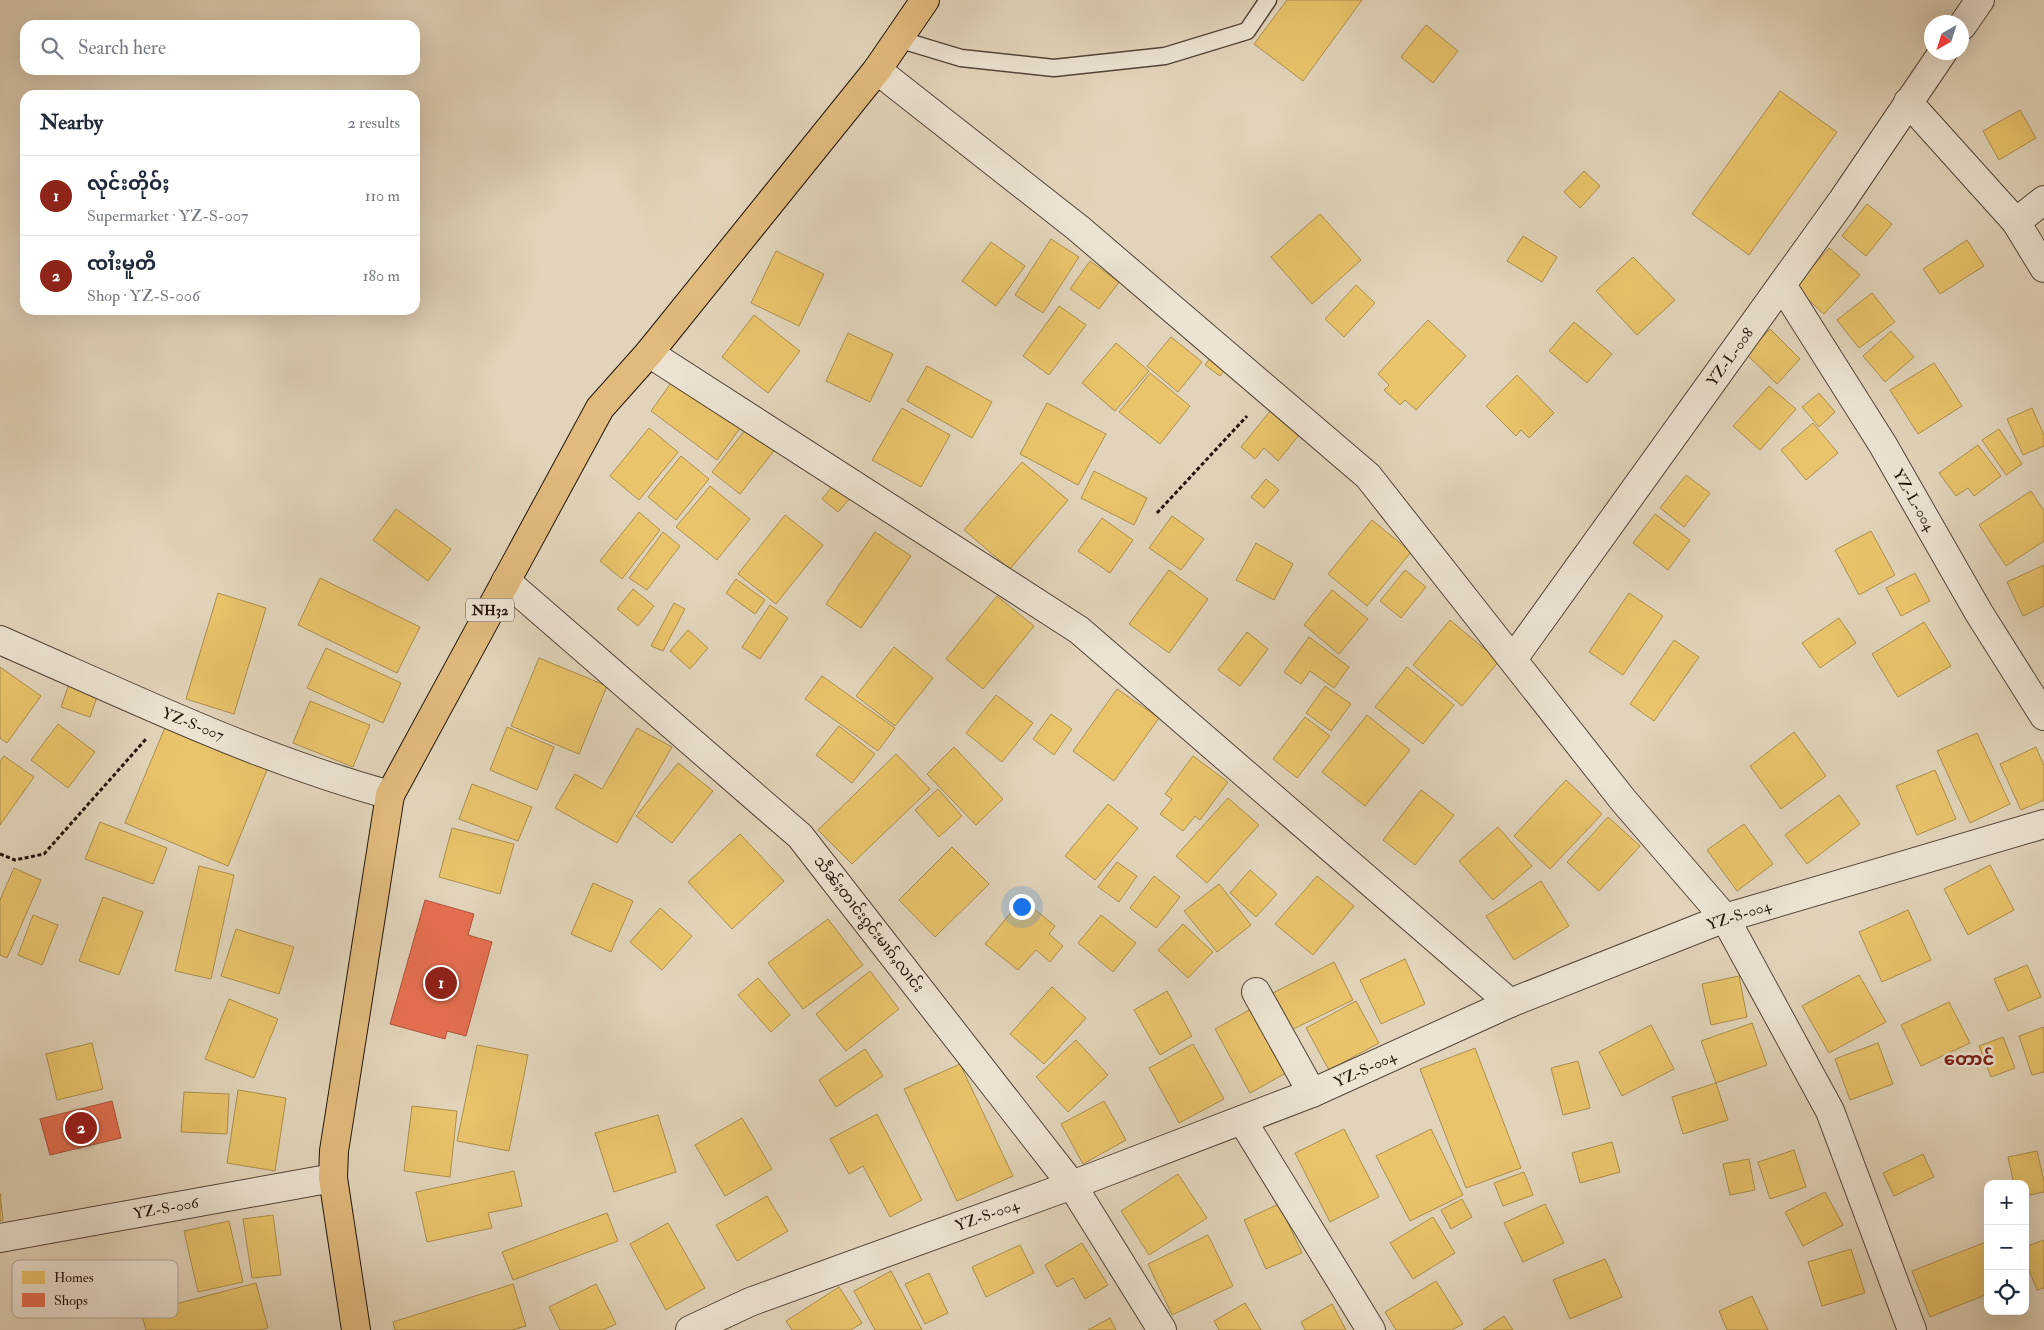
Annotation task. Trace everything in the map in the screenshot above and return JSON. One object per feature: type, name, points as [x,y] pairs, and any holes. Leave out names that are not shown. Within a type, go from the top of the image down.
[{"type":"highway","name":"NH32","points":[[356,1330],[333,1178],[334,1151],[390,795],[600,408],[649,352],[877,70],[925,0]]},
{"type":"street","points":[[1969,16],[1980,0]]},
{"type":"street","name":"YZ-L-008","points":[[1513,659],[1842,201],[1937,60]]},
{"type":"street","points":[[877,70],[1078,228],[1368,476],[1623,800],[1725,918],[1830,1111],[1912,1330]]},
{"type":"street","points":[[1908,102],[2016,222],[2044,268]]},
{"type":"street","points":[[2016,222],[2044,200]]},
{"type":"street","name":"YZ-L-004","points":[[1782,285],[1883,445],[1979,613],[2044,716]]},
{"type":"street","points":[[649,352],[1079,630],[1510,1003]]},
{"type":"street","name":"သဵၼ်ႈတၢင်းၵွင်းမၢၵ်ႇလၢင်း","points":[[506,581],[800,836],[1072,1185],[1162,1330]]},
{"type":"street","name":"YZ-S-007","points":[[0,640],[168,714],[334,780],[390,795]]},
{"type":"street","name":"YZ-S-004","points":[[690,1330],[750,1302],[1072,1185],[1312,1093],[1510,1003],[1725,918],[2044,824]]},
{"type":"street","points":[[1256,992],[1312,1093]]},
{"type":"street","points":[[1242,1120],[1371,1330]]},
{"type":"street","name":"YZ-S-006","points":[[0,1238],[333,1178]]},
{"type":"lane","points":[[898,39],[961,58],[1054,68],[1165,56],[1247,31],[1268,0]]},
{"type":"path","points":[[1157,513],[1270,392]]},
{"type":"path","points":[[0,854],[14,860],[44,854],[168,714]]},
{"type":"building: Homes","points":[[1287,0],[1362,0],[1303,81],[1254,44]]},
{"type":"building: Homes","points":[[1426,25],[1458,51],[1433,83],[1401,57]]},
{"type":"building: Homes","points":[[1780,91],[1837,132],[1749,255],[1692,214]]},
{"type":"building: Homes","points":[[2020,110],[2036,138],[1999,160],[1983,131]]},
{"type":"building: Homes","points":[[1584,171],[1600,186],[1580,208],[1564,192]]},
{"type":"building: Homes","points":[[1867,204],[1892,224],[1866,256],[1842,236]]},
{"type":"building: Homes","points":[[1320,214],[1361,260],[1312,304],[1271,257]]},
{"type":"building: Homes","points":[[1523,236],[1557,257],[1542,282],[1507,261]]},
{"type":"building: Homes","points":[[1051,239],[1079,257],[1043,313],[1015,295]]},
{"type":"building: Homes","points":[[1967,240],[1984,266],[1940,294],[1923,269]]},
{"type":"building: Homes","points":[[991,242],[1025,266],[996,306],[962,281]]},
{"type":"building: Homes","points":[[1829,248],[1860,275],[1824,314],[1794,287]]},
{"type":"building: Homes","points":[[776,251],[824,274],[799,326],[751,303]]},
{"type":"building: Homes","points":[[1633,257],[1675,300],[1637,335],[1596,291]]},
{"type":"building: Homes","points":[[1090,261],[1119,282],[1099,309],[1070,289]]},
{"type":"building: Homes","points":[[1356,285],[1375,303],[1344,337],[1325,319]]},
{"type":"building: Homes","points":[[1872,293],[1895,322],[1859,348],[1837,320]]},
{"type":"building: Homes","points":[[1059,306],[1086,325],[1049,375],[1023,356]]},
{"type":"building: Homes","points":[[754,315],[800,351],[768,393],[722,357]]},
{"type":"building: Homes","points":[[1428,320],[1466,356],[1416,410],[1405,400],[1400,405],[1384,390],[1389,385],[1378,374]]},
{"type":"building: Homes","points":[[1574,322],[1612,354],[1587,383],[1549,351]]},
{"type":"building: Homes","points":[[1770,329],[1800,359],[1777,384],[1746,354]]},
{"type":"building: Homes","points":[[1891,331],[1914,357],[1885,382],[1863,356]]},
{"type":"building: Homes","points":[[848,333],[893,354],[870,402],[826,381]]},
{"type":"building: Homes","points":[[1171,337],[1202,362],[1178,392],[1147,366]]},
{"type":"building: Homes","points":[[1116,343],[1149,371],[1115,411],[1082,383]]},
{"type":"building: Homes","points":[[1217,349],[1232,360],[1220,376],[1205,365]]},
{"type":"building: Homes","points":[[1934,363],[1962,406],[1918,434],[1890,390]]},
{"type":"building: Homes","points":[[927,366],[992,402],[972,438],[907,401]]},
{"type":"building: Homes","points":[[1150,373],[1190,406],[1160,444],[1119,412]]},
{"type":"building: Homes","points":[[1517,375],[1554,413],[1529,438],[1521,430],[1516,436],[1486,406]]},
{"type":"building: Homes","points":[[676,376],[743,424],[717,460],[651,411]]},
{"type":"building: Homes","points":[[1769,386],[1796,409],[1760,450],[1733,426]]},
{"type":"building: Homes","points":[[1819,393],[1835,412],[1819,427],[1802,407]]},
{"type":"building: Homes","points":[[1047,403],[1106,434],[1078,485],[1020,454]]},
{"type":"building: Homes","points":[[1275,405],[1304,429],[1278,461],[1264,448],[1255,459],[1241,447]]},
{"type":"building: Homes","points":[[902,408],[950,435],[921,487],[872,460]]},
{"type":"building: Homes","points":[[2032,408],[2044,435],[2044,446],[2023,455],[2007,419]]},
{"type":"building: Homes","points":[[1813,423],[1838,453],[1806,480],[1781,450]]},
{"type":"building: Homes","points":[[749,425],[777,447],[740,494],[712,472]]},
{"type":"building: Homes","points":[[649,428],[678,452],[639,500],[610,476]]},
{"type":"building: Homes","points":[[1999,429],[2022,464],[2006,475],[1982,440]]},
{"type":"building: Homes","points":[[1978,445],[2001,476],[1974,496],[1968,488],[1956,496],[1939,473]]},
{"type":"building: Homes","points":[[681,456],[709,479],[676,520],[648,497]]},
{"type":"building: Homes","points":[[1022,462],[1068,500],[1010,569],[964,530]]},
{"type":"building: Homes","points":[[1094,471],[1147,498],[1134,525],[1081,498]]},
{"type":"building: Homes","points":[[1686,475],[1710,493],[1684,527],[1660,508]]},
{"type":"building: Homes","points":[[1266,479],[1279,490],[1264,508],[1251,497]]},
{"type":"building: Homes","points":[[835,483],[851,497],[838,512],[822,499]]},
{"type":"building: Homes","points":[[710,486],[750,519],[717,560],[676,527]]},
{"type":"building: Homes","points":[[2031,491],[2044,511],[2044,541],[2006,566],[1979,525]]},
{"type":"building: Homes","points":[[396,509],[451,549],[428,581],[373,540]]},
{"type":"building: Homes","points":[[639,512],[660,530],[622,579],[600,561]]},
{"type":"building: Homes","points":[[1655,514],[1690,540],[1668,570],[1633,543]]},
{"type":"building: Homes","points":[[785,515],[823,545],[776,604],[738,574]]},
{"type":"building: Homes","points":[[1172,516],[1204,539],[1181,570],[1149,548]]},
{"type":"building: Homes","points":[[1102,518],[1133,540],[1110,573],[1078,551]]},
{"type":"building: Homes","points":[[1372,520],[1411,552],[1367,606],[1328,574]]},
{"type":"building: Homes","points":[[1871,531],[1895,575],[1859,595],[1835,550]]},
{"type":"building: Homes","points":[[663,532],[680,546],[647,590],[629,578]]},
{"type":"building: Homes","points":[[875,532],[911,556],[861,628],[826,604]]},
{"type":"building: Homes","points":[[1256,543],[1293,564],[1274,600],[1236,580]]},
{"type":"building: Homes","points":[[2044,565],[2044,606],[2023,616],[2007,582]]},
{"type":"building: Homes","points":[[1169,570],[1208,599],[1169,653],[1129,624]]},
{"type":"building: Homes","points":[[1405,570],[1426,587],[1401,618],[1380,601]]},
{"type":"building: Homes","points":[[1915,573],[1930,601],[1901,616],[1886,588]]},
{"type":"building: Homes","points":[[320,578],[420,627],[397,673],[298,625]]},
{"type":"building: Homes","points":[[736,579],[765,600],[755,614],[726,593]]},
{"type":"building: Homes","points":[[633,589],[654,606],[638,626],[617,609]]},
{"type":"building: Homes","points":[[1332,590],[1368,619],[1339,654],[1304,625]]},
{"type":"building: Homes","points":[[218,593],[266,608],[234,714],[186,699]]},
{"type":"building: Homes","points":[[1629,593],[1663,616],[1623,675],[1589,652]]},
{"type":"building: Homes","points":[[997,596],[1034,626],[983,689],[946,659]]},
{"type":"building: Homes","points":[[674,603],[685,609],[663,651],[651,646]]},
{"type":"building: Homes","points":[[770,605],[788,618],[760,659],[742,647]]},
{"type":"building: Homes","points":[[1839,618],[1856,643],[1820,668],[1802,643]]},
{"type":"building: Homes","points":[[1450,620],[1499,661],[1462,706],[1413,665]]},
{"type":"building: Homes","points":[[1924,622],[1951,666],[1898,697],[1872,654]]},
{"type":"building: Homes","points":[[688,630],[708,648],[690,669],[670,651]]},
{"type":"building: Homes","points":[[1247,632],[1268,649],[1240,686],[1218,670]]},
{"type":"building: Homes","points":[[1309,637],[1349,667],[1334,688],[1310,671],[1301,684],[1284,672]]},
{"type":"building: Homes","points":[[1674,640],[1699,657],[1654,721],[1630,704]]},
{"type":"building: Homes","points":[[894,647],[933,678],[895,726],[856,696]]},
{"type":"building: Homes","points":[[326,648],[401,683],[383,723],[307,688]]},
{"type":"building: Homes","points":[[539,658],[607,686],[579,754],[511,726]]},
{"type":"building: Homes","points":[[0,667],[41,696],[7,743],[0,738]]},
{"type":"building: Homes","points":[[1407,667],[1454,705],[1423,744],[1375,707]]},
{"type":"building: Homes","points":[[822,676],[895,728],[878,751],[805,699]]},
{"type":"building: Homes","points":[[71,678],[100,688],[90,717],[61,707]]},
{"type":"building: Homes","points":[[1325,686],[1351,704],[1331,731],[1306,713]]},
{"type":"building: Homes","points":[[1117,689],[1159,718],[1114,781],[1073,751]]},
{"type":"building: Homes","points":[[996,695],[1033,723],[1002,762],[966,733]]},
{"type":"building: Homes","points":[[310,701],[370,725],[353,767],[293,743]]},
{"type":"building: Homes","points":[[1051,714],[1072,729],[1054,755],[1033,739]]},
{"type":"building: Homes","points":[[1367,715],[1410,750],[1365,806],[1322,772]]},
{"type":"building: Homes","points":[[1305,717],[1330,736],[1297,778],[1273,759]]},
{"type":"building: Homes","points":[[169,718],[271,760],[228,866],[125,823]]},
{"type":"building: Homes","points":[[58,724],[95,752],[68,788],[31,760]]},
{"type":"building: Homes","points":[[839,726],[875,754],[852,783],[816,755]]},
{"type":"building: Homes","points":[[507,727],[554,747],[537,790],[490,770]]},
{"type":"building: Homes","points":[[637,728],[672,747],[617,843],[555,808],[575,774],[602,789]]},
{"type":"building: Homes","points":[[1794,732],[1826,776],[1781,809],[1750,766]]},
{"type":"building: Homes","points":[[1977,733],[2010,804],[1970,823],[1937,751]]},
{"type":"building: Homes","points":[[954,747],[1003,799],[976,825],[927,774]]},
{"type":"building: Homes","points":[[2036,747],[2044,766],[2044,800],[2021,810],[2000,764]]},
{"type":"building: Homes","points":[[896,754],[930,789],[852,864],[818,830]]},
{"type":"building: Homes","points":[[4,756],[34,777],[0,825],[0,761]]},
{"type":"building: Homes","points":[[1193,756],[1228,782],[1200,820],[1195,816],[1183,831],[1160,814],[1172,799],[1165,794]]},
{"type":"building: Homes","points":[[678,763],[713,791],[672,843],[636,816]]},
{"type":"building: Homes","points":[[1935,770],[1956,819],[1917,835],[1896,786]]},
{"type":"building: Homes","points":[[1566,780],[1602,814],[1550,869],[1514,836]]},
{"type":"building: Homes","points":[[472,784],[532,807],[518,841],[459,819]]},
{"type":"building: Homes","points":[[938,789],[962,816],[939,837],[915,810]]},
{"type":"building: Homes","points":[[1421,790],[1454,815],[1415,865],[1383,840]]},
{"type":"building: Homes","points":[[1839,795],[1860,824],[1807,864],[1785,835]]},
{"type":"building: Homes","points":[[1228,798],[1259,825],[1207,883],[1176,856]]},
{"type":"building: Homes","points":[[1108,804],[1138,828],[1095,880],[1065,856]]},
{"type":"building: Homes","points":[[1608,817],[1640,846],[1599,891],[1567,862]]},
{"type":"building: Homes","points":[[100,822],[167,848],[153,884],[85,859]]},
{"type":"building: Homes","points":[[1744,824],[1773,864],[1737,891],[1707,850]]},
{"type":"building: Homes","points":[[1498,827],[1532,866],[1493,900],[1459,861]]},
{"type":"building: Homes","points":[[452,828],[514,844],[500,894],[439,877]]},
{"type":"building: Homes","points":[[740,834],[784,881],[732,929],[688,882]]},
{"type":"building: Homes","points":[[952,847],[989,884],[935,937],[899,900]]},
{"type":"building: Homes","points":[[1117,862],[1137,876],[1119,902],[1098,887]]},
{"type":"building: Homes","points":[[1990,865],[2014,910],[1968,935],[1944,889]]},
{"type":"building: Homes","points":[[199,866],[234,875],[211,979],[175,971]]},
{"type":"building: Homes","points":[[14,868],[41,880],[7,958],[0,955],[0,900]]},
{"type":"building: Homes","points":[[1250,870],[1277,894],[1256,917],[1230,893]]},
{"type":"building: Homes","points":[[1154,876],[1180,897],[1156,928],[1130,908]]},
{"type":"building: Homes","points":[[1317,876],[1354,906],[1313,955],[1275,924]]},
{"type":"building: Homes","points":[[1541,881],[1569,926],[1514,960],[1486,916]]},
{"type":"building: Homes","points":[[593,883],[633,901],[611,952],[571,934]]},
{"type":"building: Homes","points":[[1219,884],[1251,925],[1217,952],[1184,911]]},
{"type":"building: Homes","points":[[103,897],[143,912],[119,975],[79,961]]},
{"type":"building: Homes","points":[[1022,899],[1055,926],[1049,934],[1063,946],[1050,962],[1036,950],[1018,970],[985,944]]},
{"type":"building: Homes","points":[[660,908],[692,936],[662,970],[630,942]]},
{"type":"building: Homes","points":[[1908,910],[1931,960],[1882,982],[1859,932]]},
{"type":"building: Homes","points":[[33,915],[58,925],[42,965],[18,955]]},
{"type":"building: Homes","points":[[1101,915],[1136,943],[1113,972],[1078,943]]},
{"type":"building: Homes","points":[[828,919],[863,965],[803,1009],[768,963]]},
{"type":"building: Homes","points":[[1183,924],[1213,952],[1188,978],[1158,950]]},
{"type":"building: Homes","points":[[236,929],[294,947],[279,994],[221,976]]},
{"type":"building: Homes","points":[[1405,959],[1425,1004],[1381,1024],[1360,980]]},
{"type":"building: Homes","points":[[1334,962],[1353,1000],[1285,1033],[1267,996]]},
{"type":"building: Homes","points":[[2027,965],[2041,997],[2008,1011],[1994,979]]},
{"type":"building: Homes","points":[[870,971],[899,1009],[846,1051],[816,1014]]},
{"type":"building: Homes","points":[[1859,975],[1886,1022],[1829,1053],[1802,1006]]},
{"type":"building: Homes","points":[[1739,976],[1747,1017],[1711,1025],[1702,984]]},
{"type":"building: Homes","points":[[758,978],[790,1015],[771,1032],[738,995]]},
{"type":"building: Homes","points":[[1052,987],[1086,1018],[1044,1064],[1010,1034]]},
{"type":"building: Homes","points":[[1167,991],[1192,1036],[1160,1055],[1134,1010]]},
{"type":"building: Homes","points":[[229,999],[278,1019],[254,1078],[205,1059]]},
{"type":"building: Homes","points":[[1356,1001],[1379,1043],[1329,1070],[1306,1028]]},
{"type":"building: Homes","points":[[1949,1002],[1970,1043],[1921,1066],[1901,1025]]},
{"type":"building: Homes","points":[[1251,1009],[1286,1073],[1250,1093],[1215,1029]]},
{"type":"building: Homes","points":[[1752,1023],[1767,1065],[1716,1083],[1701,1041]]},
{"type":"building: Homes","points":[[1651,1025],[1674,1069],[1622,1096],[1599,1052]]},
{"type":"building: Homes","points":[[2044,1027],[2044,1072],[2032,1075],[2019,1036]]},
{"type":"building: Homes","points":[[2003,1037],[2015,1068],[1991,1077],[1979,1046]]},
{"type":"building: Homes","points":[[1076,1040],[1108,1075],[1068,1112],[1036,1077]]},
{"type":"building: Homes","points":[[92,1043],[103,1089],[57,1100],[46,1054]]},
{"type":"building: Homes","points":[[1878,1043],[1893,1084],[1850,1100],[1835,1059]]},
{"type":"building: Homes","points":[[1193,1044],[1224,1099],[1179,1123],[1149,1068]]},
{"type":"building: Homes","points":[[477,1045],[528,1055],[509,1151],[457,1141]]},
{"type":"building: Homes","points":[[1475,1048],[1521,1168],[1466,1188],[1420,1069]]},
{"type":"building: Homes","points":[[865,1049],[883,1076],[836,1107],[819,1080]]},
{"type":"building: Homes","points":[[1578,1061],[1590,1108],[1563,1115],[1551,1068]]},
{"type":"building: Homes","points":[[960,1064],[1013,1176],[957,1201],[904,1089]]},
{"type":"building: Homes","points":[[1716,1083],[1728,1120],[1683,1134],[1672,1097]]},
{"type":"building: Homes","points":[[238,1090],[286,1098],[275,1171],[227,1163]]},
{"type":"building: Homes","points":[[184,1092],[229,1094],[227,1134],[181,1132]]},
{"type":"building: Homes","points":[[1104,1101],[1126,1140],[1083,1164],[1061,1124]]},
{"type":"building: Homes","points":[[412,1106],[457,1111],[450,1177],[404,1171]]},
{"type":"building: Homes","points":[[877,1114],[922,1200],[890,1217],[863,1166],[849,1174],[830,1139]]},
{"type":"building: Homes","points":[[658,1115],[676,1172],[614,1192],[595,1133]]},
{"type":"building: Homes","points":[[742,1118],[772,1169],[725,1196],[695,1145]]},
{"type":"building: Homes","points":[[1344,1129],[1379,1197],[1330,1222],[1295,1153]]},
{"type":"building: Homes","points":[[1431,1129],[1463,1195],[1410,1221],[1376,1156]]},
{"type":"building: Homes","points":[[1612,1142],[1620,1172],[1580,1183],[1572,1153]]},
{"type":"building: Homes","points":[[1794,1150],[1806,1187],[1770,1199],[1758,1162]]},
{"type":"building: Homes","points":[[2037,1151],[2044,1181],[2044,1192],[2029,1195],[2029,1180],[2013,1180],[2008,1157]]},
{"type":"building: Homes","points":[[1923,1154],[1934,1177],[1894,1196],[1883,1173]]},
{"type":"building: Homes","points":[[1749,1159],[1755,1190],[1730,1195],[1723,1164]]},
{"type":"building: Homes","points":[[514,1171],[522,1206],[488,1213],[492,1228],[427,1242],[416,1192]]},
{"type":"building: Homes","points":[[1524,1172],[1533,1195],[1503,1206],[1494,1183]]},
{"type":"building: Homes","points":[[1178,1174],[1207,1218],[1149,1255],[1121,1211]]},
{"type":"building: Homes","points":[[1825,1192],[1843,1225],[1803,1246],[1785,1212]]},
{"type":"building: Homes","points":[[0,1193],[3,1220],[0,1221]]},
{"type":"building: Homes","points":[[767,1196],[788,1231],[737,1261],[716,1225]]},
{"type":"building: Homes","points":[[1462,1199],[1472,1217],[1451,1229],[1441,1210]]},
{"type":"building: Homes","points":[[1279,1204],[1302,1253],[1266,1269],[1244,1220]]},
{"type":"building: Homes","points":[[1545,1204],[1564,1243],[1523,1262],[1504,1223]]},
{"type":"building: Homes","points":[[607,1213],[618,1241],[513,1280],[502,1252]]},
{"type":"building: Homes","points":[[273,1215],[281,1275],[252,1278],[243,1219]]},
{"type":"building: Homes","points":[[1433,1217],[1455,1253],[1413,1279],[1390,1243]]},
{"type":"building: Homes","points":[[229,1221],[243,1282],[198,1292],[184,1231]]},
{"type":"building: Homes","points":[[668,1223],[705,1288],[666,1310],[630,1244]]},
{"type":"building: Homes","points":[[1208,1235],[1233,1286],[1172,1315],[1148,1264]]},
{"type":"building: Homes","points":[[2044,1240],[2044,1288],[2037,1290],[2029,1270],[2029,1246]]},
{"type":"building: Homes","points":[[1082,1243],[1108,1285],[1085,1299],[1073,1278],[1057,1287],[1045,1265]]},
{"type":"building: Homes","points":[[1984,1243],[1984,1296],[1930,1317],[1912,1271]]},
{"type":"building: Homes","points":[[1020,1245],[1034,1273],[986,1297],[972,1267]]},
{"type":"building: Homes","points":[[1851,1249],[1865,1293],[1822,1306],[1808,1262]]},
{"type":"building: Homes","points":[[1605,1259],[1622,1297],[1570,1319],[1553,1280]]},
{"type":"building: Homes","points":[[891,1271],[922,1330],[875,1330],[854,1291]]},
{"type":"building: Homes","points":[[929,1273],[948,1313],[925,1324],[905,1284]]},
{"type":"building: Homes","points":[[1436,1281],[1463,1324],[1452,1330],[1396,1330],[1385,1312]]},
{"type":"building: Homes","points":[[256,1283],[268,1328],[259,1330],[146,1330],[142,1318],[178,1318],[178,1303]]},
{"type":"building: Homes","points":[[513,1284],[526,1326],[512,1330],[395,1330],[393,1322]]},
{"type":"building: Homes","points":[[596,1284],[616,1324],[603,1330],[560,1330],[549,1307]]},
{"type":"building: Homes","points":[[839,1287],[862,1323],[851,1330],[792,1330],[786,1321]]},
{"type":"building: Homes","points":[[1752,1296],[1768,1330],[1727,1330],[1719,1311]]},
{"type":"building: Homes","points":[[1245,1303],[1261,1330],[1219,1330],[1214,1321]]},
{"type":"building: Homes","points":[[1332,1304],[1346,1330],[1305,1330],[1301,1322]]},
{"type":"building: Homes","points":[[1504,1316],[1513,1330],[1483,1330]]},
{"type":"building: Homes","points":[[1110,1318],[1116,1330],[1088,1330]]},
{"type":"building: Shops","points":[[425,900],[474,914],[468,935],[492,942],[466,1036],[447,1031],[445,1039],[390,1024]]},
{"type":"building: Shops","points":[[112,1101],[121,1138],[50,1155],[40,1119]]},
{"type":"place","name":"လုင်းတိုဝ်ႈ","points":[[441,983]]},
{"type":"place","name":"ၸၢႆးမူတီ","points":[[81,1128]]},
{"type":"district","name":"တောင်","points":[[1969,1059]]}]
